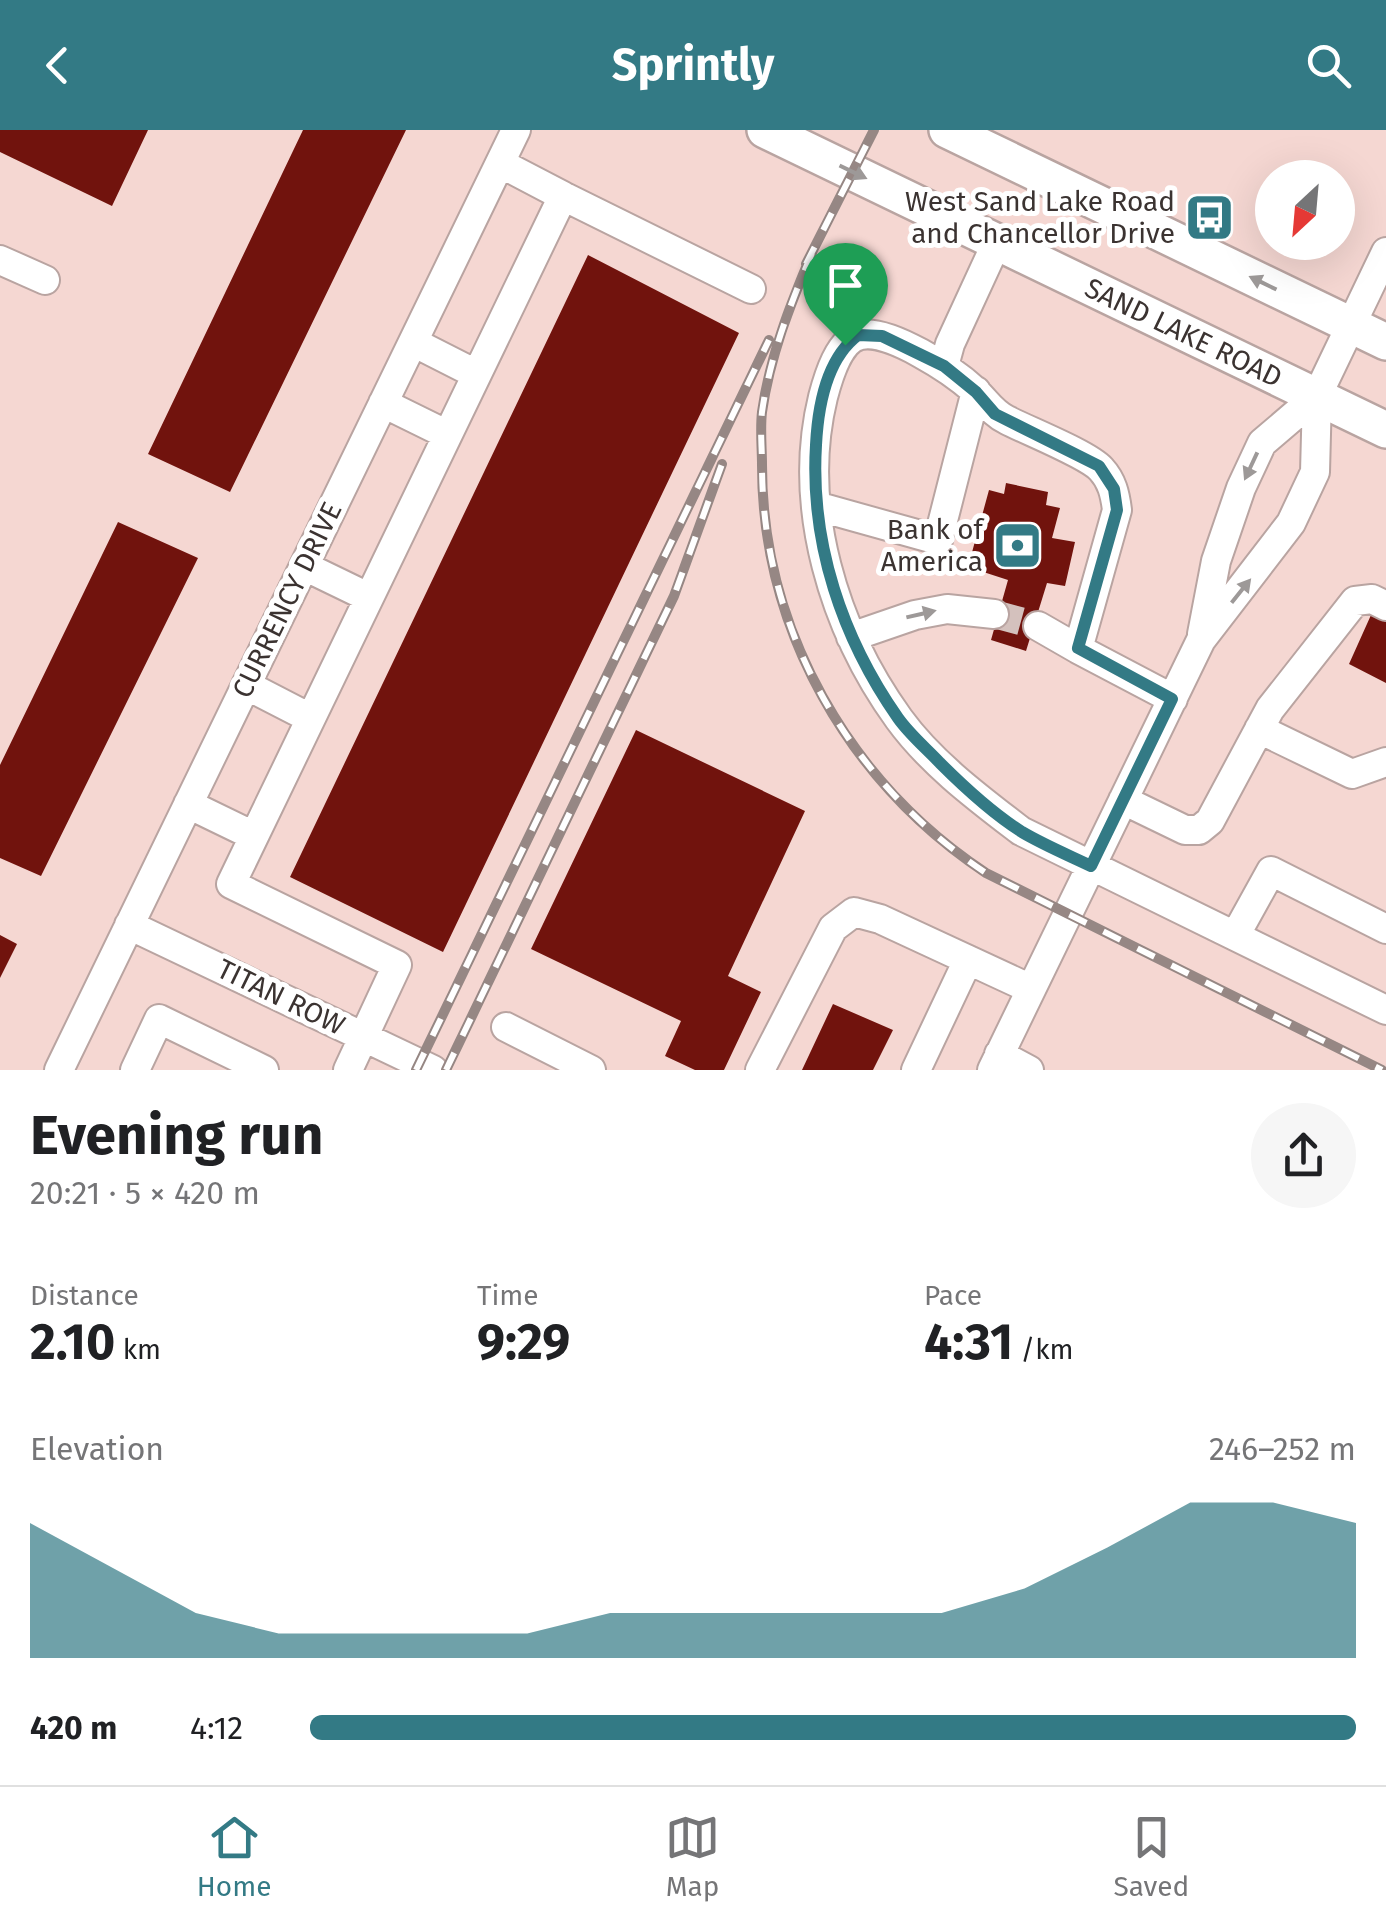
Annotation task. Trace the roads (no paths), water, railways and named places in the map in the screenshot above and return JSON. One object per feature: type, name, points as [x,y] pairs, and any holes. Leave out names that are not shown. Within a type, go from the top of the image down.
[{"type":"main road","name":"SAND LAKE ROAD","points":[[765,130],[1386,430]]},
{"type":"main road","points":[[949,130],[1386,342]]},
{"type":"street","name":"CURRENCY DRIVE","points":[[68,1067],[129,925],[516,130]]},
{"type":"street","points":[[500,163],[752,289]]},
{"type":"street","points":[[348,1070],[397,965],[231,884],[563,196]]},
{"type":"street","points":[[944,366],[950,344],[997,242]]},
{"type":"street","points":[[1030,1070],[995,1062],[1201,640],[1291,523],[1315,472],[1318,396],[1386,252]]},
{"type":"street","points":[[0,260],[45,280]]},
{"type":"street","points":[[1078,648],[1117,510],[1114,489],[1099,466],[995,414],[944,366],[882,336],[858,335],[845,345],[827,380],[817,420],[816,506],[828,574],[851,637],[900,721],[967,791],[1021,831],[1386,1010]]},
{"type":"street","points":[[413,342],[476,374]]},
{"type":"street","points":[[816,506],[938,540],[976,392]]},
{"type":"street","points":[[1201,640],[1216,560],[1241,488],[1262,443],[1318,396]]},
{"type":"street","points":[[383,403],[446,434]]},
{"type":"street","points":[[304,566],[368,597]]},
{"type":"street","points":[[1124,800],[1185,830],[1199,830],[1210,822],[1270,709],[1354,601],[1372,599],[1386,606]]},
{"type":"street","points":[[851,637],[914,615],[947,609],[994,614]]},
{"type":"street","points":[[1038,626],[1172,699]]},
{"type":"street","points":[[246,686],[310,718]]},
{"type":"street","points":[[1259,729],[1352,774],[1386,762]]},
{"type":"street","points":[[188,804],[254,836]]},
{"type":"street","points":[[1235,936],[1271,870],[1386,929]]},
{"type":"street","points":[[760,1070],[833,928],[854,912],[880,919],[1031,989]]},
{"type":"street","name":"TITAN ROW","points":[[129,925],[433,1070]]},
{"type":"street","points":[[916,1070],[968,960]]},
{"type":"street","points":[[135,1070],[159,1019],[264,1070]]},
{"type":"street","points":[[506,1026],[548,1060],[592,1070]]},
{"type":"tunnel","points":[[994,614],[1038,626]]},
{"type":"railway","points":[[806,264],[874,130]]},
{"type":"railway","points":[[812,253],[782,331],[762,412],[766,526],[778,586],[797,643],[823,697],[855,747],[893,794],[937,836],[986,873],[1382,1070]]},
{"type":"railway","points":[[416,1070],[769,340]]},
{"type":"railway","points":[[446,1070],[674,596],[722,464]]},
{"type":"place","name":"West Sand Lake Road and Chancellor Drive","points":[[1210,217]]},
{"type":"place","name":"Bank of America","points":[[1018,545]]}]
